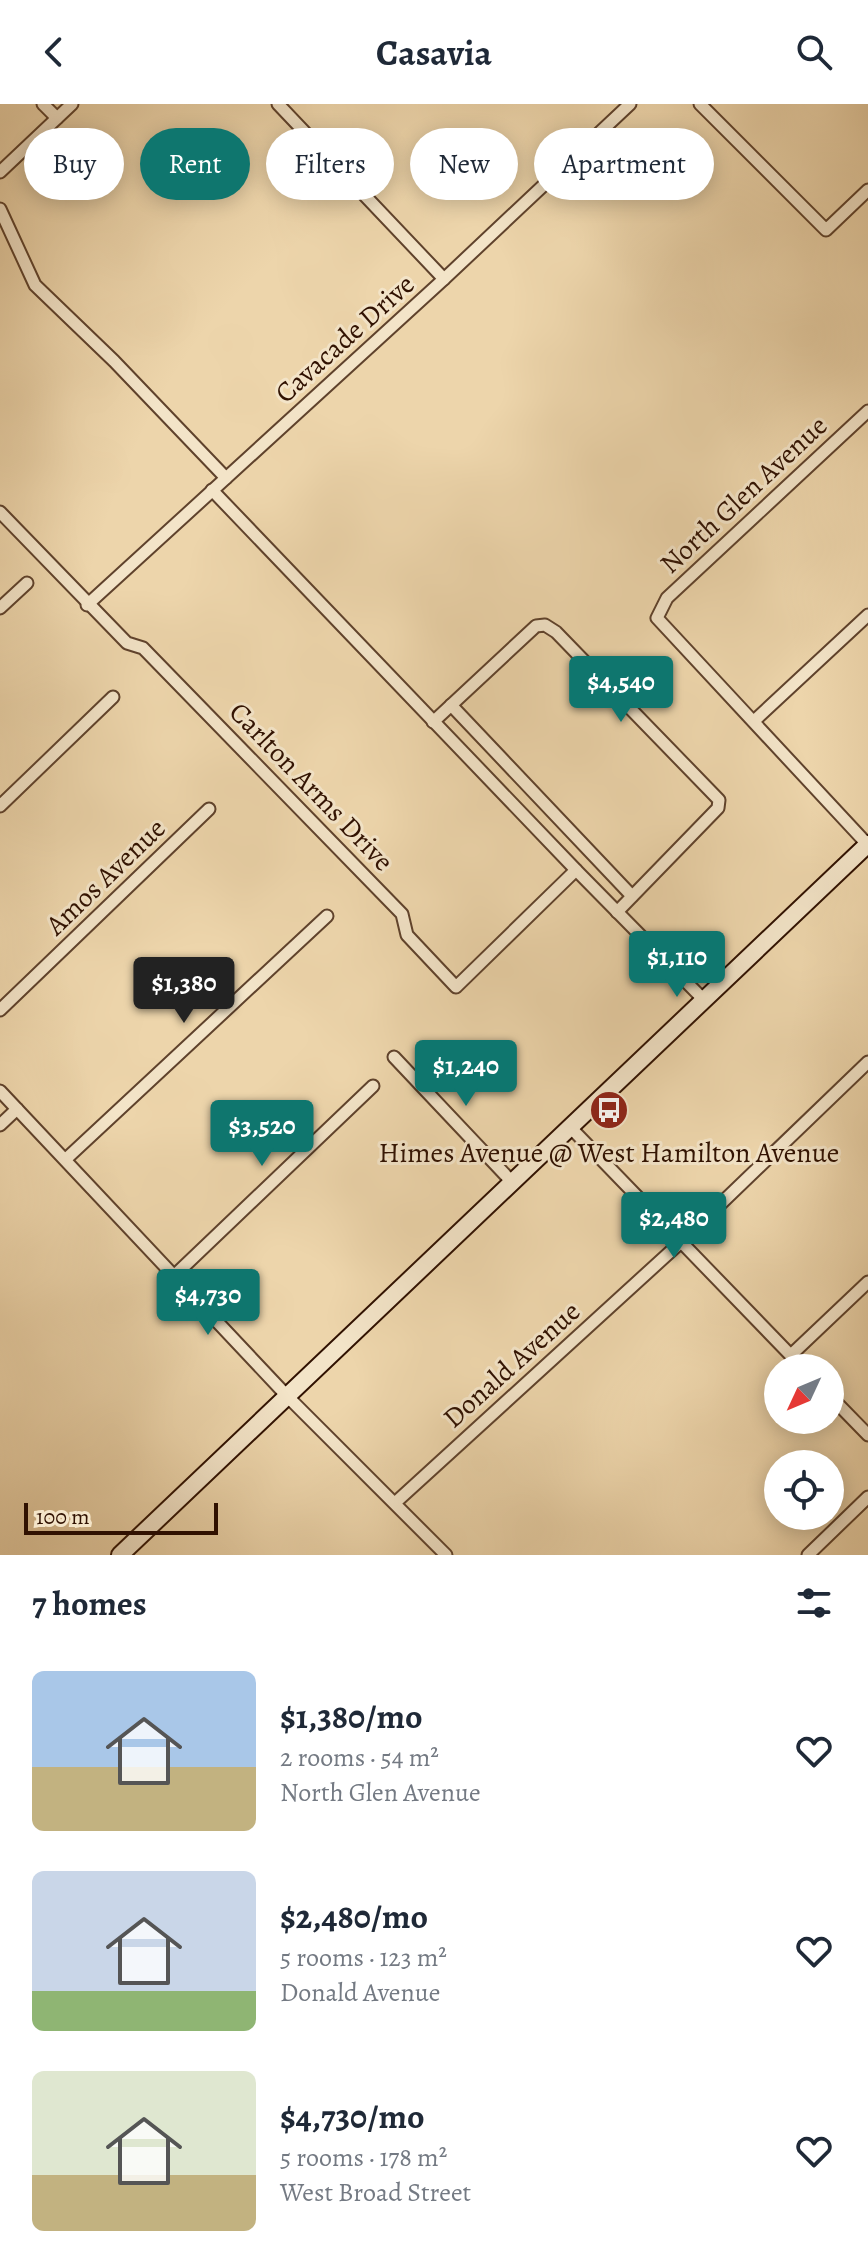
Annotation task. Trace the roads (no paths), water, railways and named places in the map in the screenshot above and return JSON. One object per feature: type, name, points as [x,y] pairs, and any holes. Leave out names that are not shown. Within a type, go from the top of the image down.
[{"type":"street","points":[[43,104],[57,118]]},
{"type":"street","points":[[0,172],[72,104]]},
{"type":"street","points":[[278,104],[444,279]]},
{"type":"street","name":"Cavacade Drive","points":[[87,605],[444,279],[630,104]]},
{"type":"street","points":[[700,104],[826,230],[868,190]]},
{"type":"street","points":[[0,209],[35,285],[114,361],[226,478]]},
{"type":"street","name":"North Glen Avenue","points":[[754,721],[657,618],[667,598],[868,411]]},
{"type":"street","points":[[212,490],[704,1000]]},
{"type":"street","name":"Carlton Arms Drive","points":[[0,512],[87,605],[127,643],[143,648],[402,914],[407,935],[456,987],[576,870]]},
{"type":"street","points":[[0,608],[27,583]]},
{"type":"street","points":[[120,1555],[866,850],[754,721],[868,615]]},
{"type":"street","points":[[433,722],[536,626],[545,625],[556,632],[719,800],[718,808],[617,912]]},
{"type":"street","points":[[0,806],[113,697]]},
{"type":"street","points":[[451,705],[632,896]]},
{"type":"street","name":"Amos Avenue","points":[[0,1010],[209,809]]},
{"type":"street","points":[[66,1159],[327,916]]},
{"type":"street","points":[[394,1057],[512,1182]]},
{"type":"street","name":"Donald Avenue","points":[[396,1502],[681,1242],[868,1062]]},
{"type":"street","points":[[175,1275],[373,1086]]},
{"type":"street","points":[[0,1091],[287,1396],[446,1555]]},
{"type":"street","points":[[0,1125],[17,1109]]},
{"type":"street","points":[[571,1128],[790,1354]]},
{"type":"street","points":[[792,1354],[868,1282]]},
{"type":"street","points":[[844,1410],[868,1435]]},
{"type":"street","points":[[808,1555],[868,1497]]},
{"type":"place","name":"Himes Avenue @ West Hamilton Avenue","points":[[609,1110]]}]
